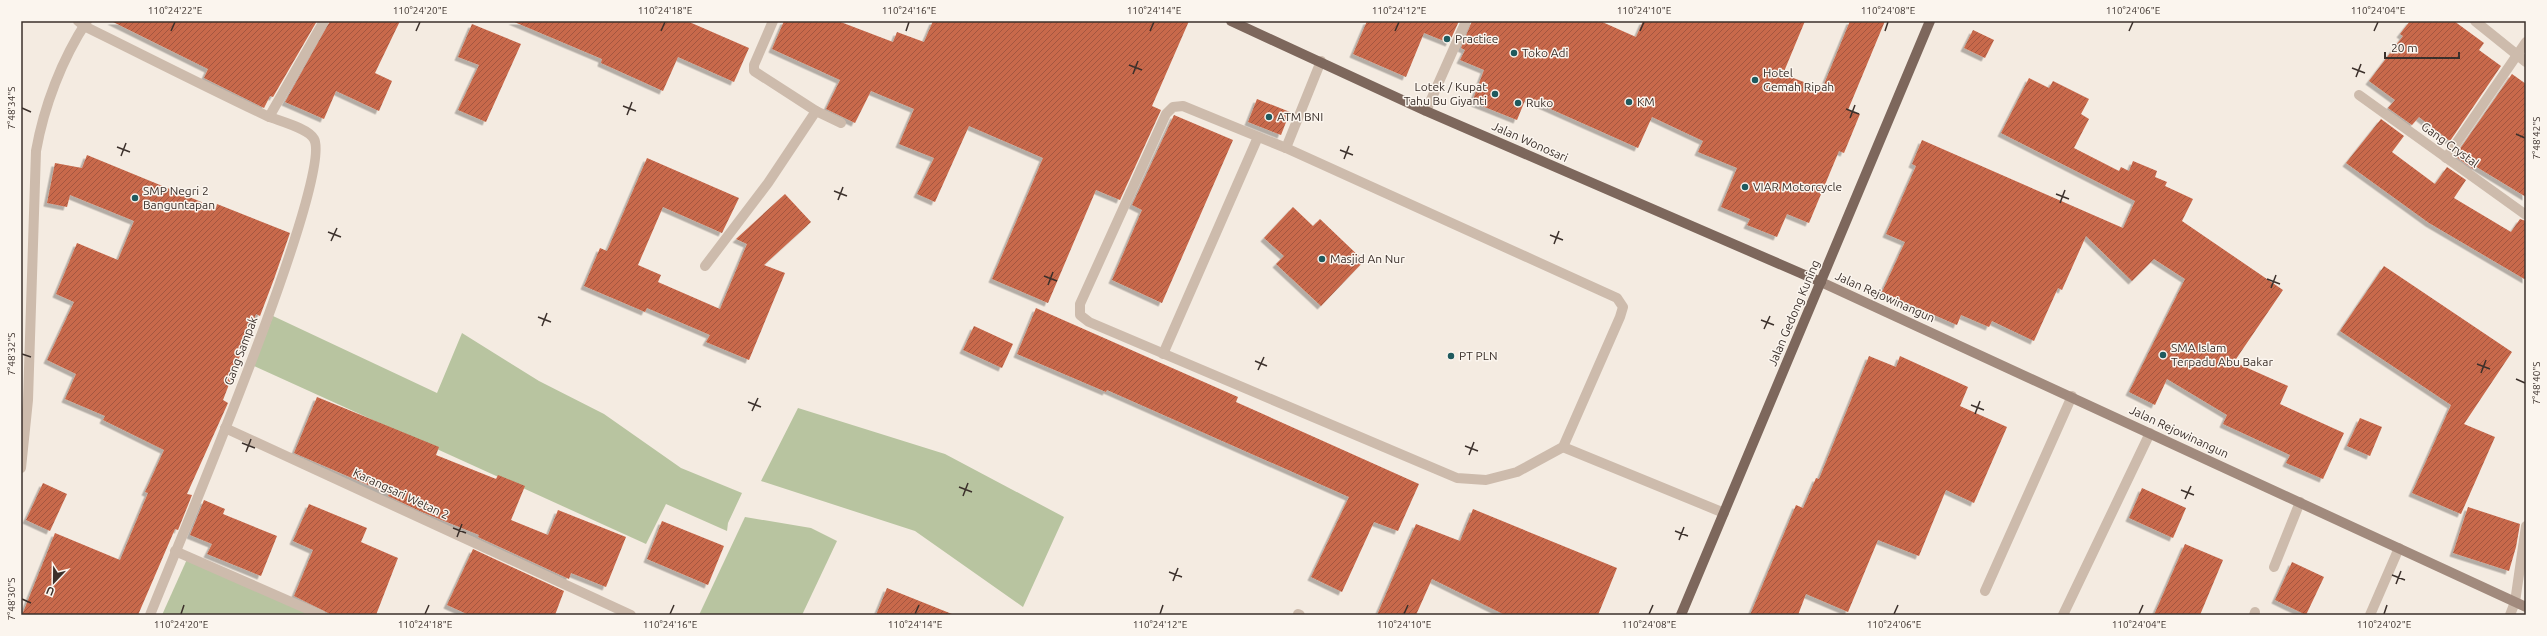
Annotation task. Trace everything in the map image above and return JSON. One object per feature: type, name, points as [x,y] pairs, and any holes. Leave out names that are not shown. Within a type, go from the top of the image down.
[{"type":"main road","name":"Jalan Wonosari","points":[[1231,21],[1321,61],[1426,111],[1821,282]]},
{"type":"main road","name":"Jalan Gedong Kuning","points":[[1681,615],[1930,21]]},
{"type":"main road","name":"Jalan Rejowinangun","points":[[1821,282],[2072,396],[2526,607]]},
{"type":"street","points":[[269,117],[324,21]]},
{"type":"street","points":[[773,21],[754,65],[754,71],[816,111],[841,123]]},
{"type":"street","points":[[1426,111],[1466,21]]},
{"type":"street","points":[[2475,21],[2516,56],[2526,62]]},
{"type":"street","points":[[21,468],[28,393],[36,151],[45,112],[83,23]]},
{"type":"street","name":"Gang Sampak","points":[[83,23],[269,117],[310,133],[316,140],[317,155],[302,221],[225,428],[150,615]]},
{"type":"street","points":[[2446,158],[2526,42]]},
{"type":"street","points":[[1286,148],[1321,61]]},
{"type":"street","name":"Gang Crystal","points":[[2359,95],[2526,215]]},
{"type":"street","points":[[1183,106],[1286,148],[1617,298],[1622,308],[1620,317],[1563,447],[1517,472],[1486,480],[1457,478],[1163,354],[1089,322],[1080,315],[1080,304],[1166,114],[1174,107],[1183,106]]},
{"type":"street","points":[[705,266],[768,182],[816,111]]},
{"type":"street","points":[[1163,354],[1258,137]]},
{"type":"street","points":[[1985,591],[2072,396]]},
{"type":"street","name":"Karangsari Wetan 2","points":[[225,428],[631,615]]},
{"type":"street","points":[[2063,615],[2150,432]]},
{"type":"street","points":[[1563,447],[1724,513]]},
{"type":"street","points":[[2274,567],[2300,502]]},
{"type":"street","points":[[2510,615],[2515,602],[2526,526]]},
{"type":"street","points":[[2370,615],[2399,548]]},
{"type":"street","points":[[175,551],[321,615]]},
{"type":"green space","points":[[273,316],[437,393],[462,333],[539,381],[604,414],[681,468],[742,493],[728,523],[727,531],[666,504],[646,544],[254,366]]},
{"type":"green space","points":[[798,408],[945,454],[1064,517],[1023,607],[915,531],[761,481]]},
{"type":"green space","points":[[745,517],[811,528],[837,541],[802,615],[699,615]]},
{"type":"green space","points":[[188,557],[317,615],[162,615]]},
{"type":"building","points":[[111,21],[317,21],[273,97],[270,96],[264,108],[204,78],[208,69]]},
{"type":"building","points":[[330,21],[400,21],[375,73],[392,81],[379,111],[336,91],[324,119],[285,102]]},
{"type":"building","points":[[512,21],[687,21],[749,48],[734,82],[678,57],[663,91],[601,63],[602,59]]},
{"type":"building","points":[[784,21],[838,21],[893,42],[897,32],[924,42],[933,21],[1189,21],[1152,106],[1161,110],[1120,200],[1096,190],[1048,303],[992,279],[1043,158],[969,126],[935,202],[917,194],[934,158],[899,144],[914,109],[871,91],[855,123],[826,109],[840,80],[772,49]]},
{"type":"building","points":[[1367,21],[1459,21],[1449,43],[1424,33],[1406,77],[1353,54]]},
{"type":"building","points":[[1472,21],[1600,21],[1636,37],[1643,21],[1805,21],[1783,74],[1822,89],[1850,21],[1885,21],[1848,110],[1860,114],[1844,153],[1839,151],[1809,223],[1787,214],[1777,237],[1747,225],[1750,219],[1721,207],[1737,168],[1698,152],[1703,141],[1652,117],[1638,148],[1526,98],[1517,120],[1472,102],[1484,70],[1460,60],[1465,50],[1461,48]]},
{"type":"building","points":[[2410,21],[2454,21],[2484,43],[2479,50],[2501,66],[2450,141],[2419,117],[2412,125],[2388,108],[2395,100],[2369,81],[2403,36],[2400,34]]},
{"type":"building","points":[[472,24],[521,44],[486,122],[458,110],[479,65],[458,57]]},
{"type":"building","points":[[1973,30],[1994,40],[1985,58],[1964,48]]},
{"type":"building","points":[[2512,74],[2526,84],[2526,197],[2475,166],[2473,169],[2455,156]]},
{"type":"building","points":[[2029,78],[2049,88],[2053,81],[2089,99],[2081,114],[2089,119],[2074,148],[2119,171],[2121,167],[2129,171],[2133,161],[2157,171],[2155,177],[2167,182],[2165,186],[2193,199],[2182,221],[2283,290],[2234,362],[2288,386],[2280,404],[2344,433],[2323,479],[2286,463],[2290,455],[2223,424],[2227,415],[2167,379],[2155,405],[2129,392],[2185,279],[2154,259],[2132,281],[2086,236],[2062,290],[2058,288],[2034,341],[1992,321],[1989,327],[1961,315],[1957,325],[1882,292],[1905,242],[1886,234],[1916,166],[1912,164],[1922,140],[2123,228],[2135,201],[2001,133]]},
{"type":"building","name":"ATM BNI","points":[[1257,99],[1290,112],[1281,135],[1248,122]]},
{"type":"building","points":[[1174,115],[1233,140],[1162,303],[1112,280],[1142,210],[1132,205]]},
{"type":"building","points":[[2381,119],[2404,136],[2392,152],[2435,184],[2447,167],[2466,180],[2454,198],[2511,232],[2520,219],[2526,221],[2526,280],[2429,223],[2346,163]]},
{"type":"building","points":[[87,155],[216,208],[217,204],[290,233],[260,316],[256,314],[223,400],[228,403],[187,494],[192,495],[178,530],[175,529],[138,615],[22,615],[55,533],[120,560],[148,493],[145,492],[164,450],[103,420],[105,416],[65,399],[76,374],[47,360],[74,302],[56,294],[77,243],[118,260],[134,221],[70,195],[67,207],[47,203],[55,163],[82,168]]},
{"type":"building","points":[[647,158],[739,198],[722,233],[663,207],[638,265],[661,275],[658,282],[720,309],[747,244],[736,239],[785,194],[811,222],[764,265],[785,273],[749,360],[706,342],[710,335],[647,308],[645,312],[584,286],[600,248],[607,251]]},
{"type":"building","name":"Masjid An Nur","points":[[1293,207],[1313,226],[1320,219],[1364,261],[1321,306],[1276,264],[1284,256],[1264,238]]},
{"type":"building","points":[[2384,266],[2512,352],[2464,424],[2495,437],[2461,514],[2412,493],[2451,405],[2340,331]]},
{"type":"building","points":[[1036,308],[1238,397],[1236,402],[1419,484],[1398,531],[1374,522],[1342,592],[1311,577],[1349,497],[1107,390],[1106,392],[1017,354]]},
{"type":"building","points":[[974,326],[1013,344],[1002,368],[963,350]]},
{"type":"building","points":[[1869,356],[1896,367],[1900,356],[1968,387],[1960,406],[2007,427],[1974,503],[1946,490],[1919,556],[1878,540],[1848,612],[1806,594],[1798,615],[1750,615],[1796,505],[1803,508],[1816,478],[1819,479]]},
{"type":"building","points":[[317,397],[439,447],[436,455],[496,479],[498,475],[525,486],[511,520],[548,535],[558,510],[626,537],[606,587],[571,573],[569,579],[478,537],[479,535],[422,512],[388,496],[389,494],[294,453]]},
{"type":"building","points":[[2360,418],[2382,427],[2370,456],[2347,446]]},
{"type":"building","points":[[43,483],[67,494],[50,531],[26,520]]},
{"type":"building","points":[[2142,488],[2186,508],[2173,538],[2129,518]]},
{"type":"building","points":[[204,500],[225,509],[223,514],[277,536],[261,576],[207,554],[212,544],[190,535]]},
{"type":"building","points":[[309,504],[367,528],[361,542],[398,558],[376,615],[332,615],[294,596],[313,550],[293,541]]},
{"type":"building","points":[[2468,507],[2520,524],[2516,547],[2509,571],[2453,553]]},
{"type":"building","points":[[1473,509],[1617,568],[1598,615],[1505,615],[1432,579],[1416,615],[1377,615],[1416,524],[1460,541]]},
{"type":"building","points":[[662,521],[724,546],[708,585],[647,559]]},
{"type":"building","points":[[2185,544],[2223,560],[2200,615],[2154,615]]},
{"type":"building","points":[[473,549],[564,591],[555,615],[469,615],[447,605]]},
{"type":"building","points":[[2292,562],[2324,577],[2306,615],[2275,600]]},
{"type":"building","points":[[887,588],[952,614],[952,615],[876,615]]},
{"type":"place","name":"Practice","points":[[1447,39]]},
{"type":"place","name":"Toko Adi","points":[[1514,53]]},
{"type":"place","name":"Hotel Gemah Ripah","points":[[1755,80]]},
{"type":"place","name":"Lotek / Kupat Tahu Bu Giyanti","points":[[1495,94]]},
{"type":"place","name":"KM","points":[[1629,102]]},
{"type":"place","name":"Ruko","points":[[1518,103]]},
{"type":"place","name":"ATM BNI","points":[[1269,117]]},
{"type":"place","name":"VIAR Motorcycle","points":[[1745,187]]},
{"type":"place","name":"SMP Negri 2 Banguntapan","points":[[135,198]]},
{"type":"place","name":"Masjid An Nur","points":[[1322,259]]},
{"type":"place","name":"SMA Islam Terpadu Abu Bakar","points":[[2163,355]]},
{"type":"place","name":"PT PLN","points":[[1451,356]]}]
